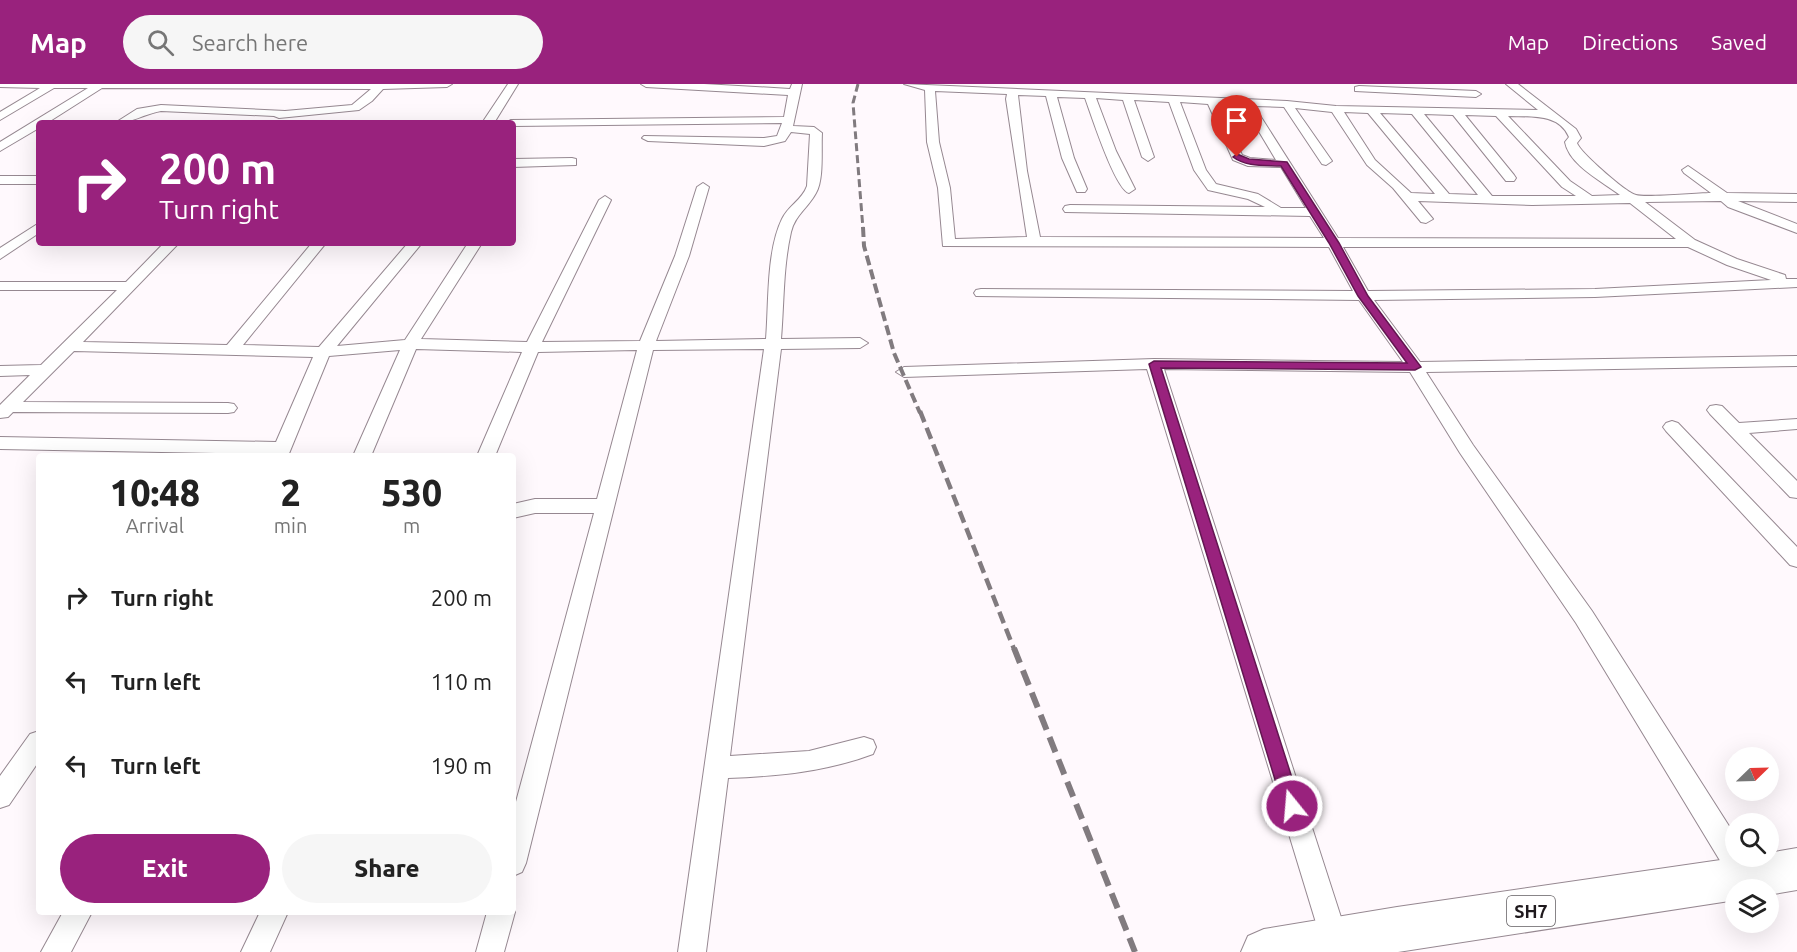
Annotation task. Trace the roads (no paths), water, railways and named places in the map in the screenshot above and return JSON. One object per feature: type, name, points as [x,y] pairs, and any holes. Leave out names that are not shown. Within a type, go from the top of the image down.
[{"type":"main road","name":"SH7","points":[[1302,947],[1664,893],[1797,869]]},
{"type":"street","points":[[0,84],[211,85],[290,103],[380,84],[444,84]]},
{"type":"street","points":[[0,117],[53,84]]},
{"type":"street","points":[[126,120],[141,111],[161,108],[290,103],[355,108],[368,99],[380,84]]},
{"type":"street","points":[[490,120],[513,84]]},
{"type":"street","points":[[646,84],[795,88],[784,137],[770,142],[648,138]]},
{"type":"street","points":[[909,84],[930,88],[1013,92],[1026,88],[1051,93],[1065,89],[1089,95],[1287,104],[1336,109],[1549,114]]},
{"type":"street","points":[[1177,84],[1175,99],[1196,162],[1212,187],[1256,196],[1265,200],[1277,211]]},
{"type":"street","points":[[1511,84],[1572,131],[1575,138],[1571,142],[1572,147],[1581,159],[1690,243],[1732,262],[1795,283]]},
{"type":"street","points":[[44,120],[100,85]]},
{"type":"street","points":[[1445,198],[1368,110],[1358,86],[1476,94]]},
{"type":"street","points":[[930,88],[933,142],[944,188],[948,243],[1034,240],[1578,245],[1690,243]]},
{"type":"street","points":[[1013,92],[1011,99],[1021,171],[1034,240]]},
{"type":"street","points":[[1051,93],[1068,158],[1081,189]]},
{"type":"street","points":[[1089,95],[1110,151],[1129,189]]},
{"type":"street","points":[[1127,96],[1148,157]]},
{"type":"street","points":[[1212,101],[1237,157],[1248,162],[1284,164]]},
{"type":"street","points":[[1246,102],[1334,243],[1363,296],[1415,367],[1466,449],[1584,617],[1746,878]]},
{"type":"street","points":[[0,107],[21,104]]},
{"type":"street","points":[[1287,104],[1326,161]]},
{"type":"street","points":[[1336,109],[1371,162],[1409,197],[1426,219]]},
{"type":"street","points":[[1415,111],[1488,199]]},
{"type":"street","points":[[1457,112],[1510,178]]},
{"type":"street","points":[[1499,113],[1566,184],[1590,200]]},
{"type":"street","points":[[516,123],[787,125],[810,129],[816,133],[812,192],[788,219],[785,229],[773,345],[692,952]]},
{"type":"street","points":[[0,147],[36,125]]},
{"type":"street","points":[[516,163],[572,162]]},
{"type":"street","points":[[1688,170],[1723,197],[1745,209],[1797,229]]},
{"type":"street","points":[[0,180],[36,178]]},
{"type":"street","points":[[516,851],[646,347],[682,256],[704,187]]},
{"type":"street","points":[[1409,197],[1590,200],[1797,198]]},
{"type":"street","points":[[487,453],[532,347],[605,200]]},
{"type":"street","points":[[1070,209],[1314,212]]},
{"type":"street","points":[[0,255],[36,229]]},
{"type":"street","points":[[4,411],[169,246]]},
{"type":"street","points":[[231,350],[317,246]]},
{"type":"street","points":[[0,443],[280,452],[323,352],[412,246]]},
{"type":"street","points":[[363,453],[381,417],[410,344],[473,246]]},
{"type":"street","points":[[981,292],[1363,296],[1595,293],[1795,283]]},
{"type":"street","points":[[0,286],[129,286]]},
{"type":"street","points":[[70,346],[323,352],[410,344],[646,347],[860,343]]},
{"type":"street","points":[[904,372],[1154,364],[1415,367],[1797,361]]},
{"type":"street","points":[[1154,364],[1302,947]]},
{"type":"street","points":[[0,371],[45,370]]},
{"type":"street","points":[[4,411],[228,408]]},
{"type":"street","points":[[1716,410],[1797,492]]},
{"type":"street","points":[[1735,429],[1797,423]]},
{"type":"street","points":[[1672,427],[1797,560]]},
{"type":"street","points":[[516,510],[535,506],[604,506]]},
{"type":"street","points":[[0,797],[36,745]]},
{"type":"street","points":[[715,768],[808,763],[848,754],[864,747]]},
{"type":"street","points":[[55,952],[76,915]]},
{"type":"street","points":[[255,952],[273,915]]},
{"type":"street","points":[[490,952],[500,915]]},
{"type":"railway","points":[[858,84],[853,103],[863,229]]},
{"type":"railway","points":[[863,227],[864,246],[894,353],[920,413]]},
{"type":"railway","points":[[920,411],[1014,649]]},
{"type":"railway","points":[[1014,648],[1135,952]]}]
